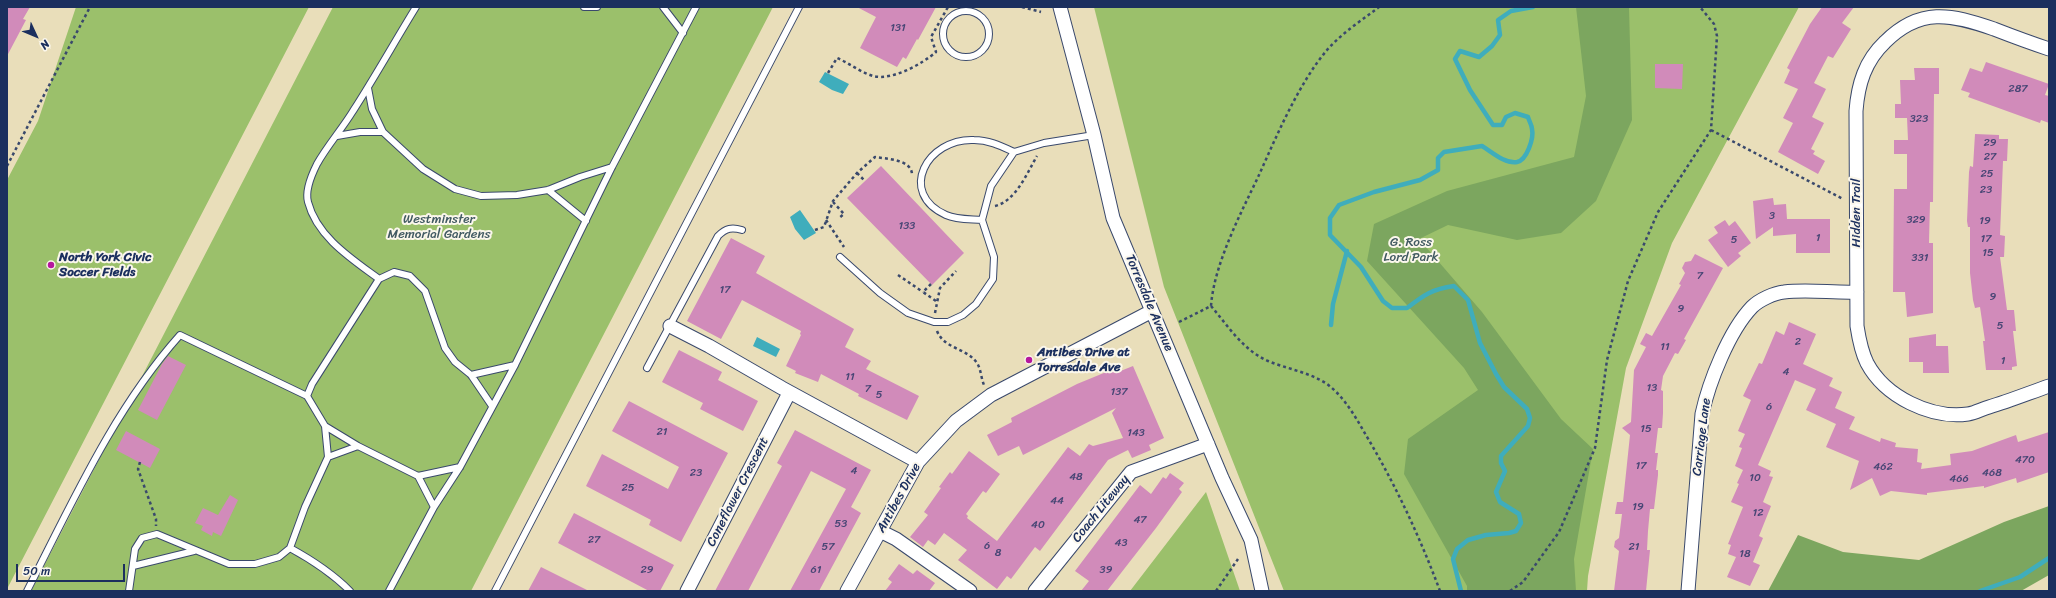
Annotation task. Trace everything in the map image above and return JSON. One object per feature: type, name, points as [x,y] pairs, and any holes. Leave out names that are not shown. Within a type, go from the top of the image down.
[{"type":"street","name":"Torresdale Avenue","points":[[1060,7],[1094,135],[1113,218],[1208,444],[1251,540],[1262,591]]},
{"type":"street","name":"Hidden Trail","points":[[2049,49],[1972,21],[1949,16],[1925,17],[1911,22],[1895,32],[1874,52],[1860,81],[1856,111],[1858,333],[1860,347],[1868,364],[1886,386],[1908,402],[1937,412],[1969,414],[2049,386]]},
{"type":"street","name":"Carriage Lane","points":[[1688,591],[1702,414],[1708,388],[1736,330],[1752,307],[1767,297],[1783,292],[1858,292]]},
{"type":"street","name":"Antibes Drive","points":[[847,591],[918,462],[956,420],[991,395],[1152,311]]},
{"type":"street","points":[[670,326],[709,346],[918,462]]},
{"type":"street","name":"Coneflower Crescent","points":[[687,591],[790,392]]},
{"type":"street","name":"Coach Liteway","points":[[1035,591],[1131,472],[1208,444]]},
{"type":"street","points":[[880,531],[896,539],[970,591]]},
{"type":"lane","points":[[379,279],[353,260],[329,239],[314,217],[307,201],[310,180],[318,163],[368,88],[416,7]]},
{"type":"lane","points":[[584,7],[597,7]]},
{"type":"lane","points":[[663,7],[683,33]]},
{"type":"lane","points":[[389,591],[434,507],[460,467],[515,365],[612,167],[696,7]]},
{"type":"lane","points":[[495,591],[799,7]]},
{"type":"lane","points":[[977,13],[981,7]]},
{"type":"lane","points":[[962,10],[977,13],[983,18],[988,26],[988,40],[985,47],[973,56],[958,56],[951,52],[943,40],[944,24],[949,18],[962,10]]},
{"type":"lane","points":[[368,88],[372,109],[383,132],[423,169],[455,189],[481,196],[517,195],[548,190],[580,177],[612,167]]},
{"type":"lane","points":[[337,136],[360,132],[383,132]]},
{"type":"lane","points":[[840,257],[880,293],[908,313],[934,322],[948,322],[963,315],[976,304],[993,279],[994,257],[982,220],[991,186],[1014,152],[1044,143],[1094,135]]},
{"type":"lane","points":[[982,220],[962,219],[946,215],[933,206],[924,196],[921,179],[923,168],[929,158],[942,147],[957,141],[974,140],[996,143],[1014,152]]},
{"type":"lane","points":[[548,190],[586,221]]},
{"type":"lane","points":[[647,368],[718,236],[725,229],[734,228],[742,230]]},
{"type":"lane","points":[[307,396],[312,384],[379,279],[394,272],[410,276],[425,291],[445,348],[455,362],[471,375],[492,406]]},
{"type":"lane","points":[[27,591],[102,446],[158,360],[180,335],[307,396],[325,426],[328,457],[305,507],[290,548],[279,557],[255,564],[229,564],[194,551],[157,534],[142,538],[135,549],[134,566],[128,591]]},
{"type":"lane","points":[[471,375],[515,365]]},
{"type":"lane","points":[[325,426],[358,446],[418,476],[434,507]]},
{"type":"lane","points":[[328,457],[358,446]]},
{"type":"lane","points":[[418,476],[460,467]]},
{"type":"lane","points":[[290,548],[336,576],[350,591]]},
{"type":"lane","points":[[134,566],[194,551]]},
{"type":"path","points":[[7,166],[90,7]]},
{"type":"path","points":[[828,73],[836,58],[875,76],[904,71],[924,62],[936,52],[931,37],[948,7]]},
{"type":"path","points":[[1022,7],[1042,12]]},
{"type":"path","points":[[1379,7],[1341,36],[1328,49],[1316,65],[1294,104],[1240,216],[1216,278],[1211,306],[1250,350],[1266,360],[1317,378],[1337,393],[1354,415],[1391,478],[1427,555],[1440,591]]},
{"type":"path","points":[[1510,591],[1523,582],[1559,532],[1596,448],[1607,360],[1628,281],[1658,212],[1711,130],[1717,36],[1714,24],[1700,7]]},
{"type":"path","points":[[1711,130],[1845,200]]},
{"type":"path","points":[[985,209],[1003,205],[1015,191],[1044,143]]},
{"type":"path","points":[[815,230],[824,227],[833,201],[857,173],[874,157],[905,163],[911,169],[912,177]]},
{"type":"path","points":[[857,173],[865,181]]},
{"type":"path","points":[[833,201],[844,214],[839,218]]},
{"type":"path","points":[[826,219],[848,253],[845,262]]},
{"type":"path","points":[[956,271],[940,288],[936,301],[934,322],[938,334],[948,345],[966,353],[977,363],[982,380],[991,395]]},
{"type":"path","points":[[898,275],[936,301]]},
{"type":"path","points":[[922,292],[931,284]]},
{"type":"path","points":[[1179,322],[1211,306]]},
{"type":"path","points":[[140,462],[138,468],[156,519],[157,534]]},
{"type":"path","points":[[1216,591],[1238,559]]},
{"type":"green space","points":[[76,7],[309,7],[7,589],[7,180],[38,121]]},
{"type":"green space","name":"Westminster Memorial Gardens","points":[[333,7],[773,7],[471,591],[31,591]]},
{"type":"green space","name":"G. Ross Lord Park","points":[[1094,7],[1799,7],[1672,243],[1626,368],[1588,576],[1587,591],[1284,591],[1164,287]]},
{"type":"green space","points":[[1576,7],[1629,7],[1632,120],[1596,201],[1561,233],[1517,240],[1448,225],[1419,239],[1482,312],[1561,419],[1593,449],[1574,559],[1576,591],[1467,591],[1467,586],[1404,474],[1408,439],[1478,390],[1464,368],[1367,261],[1374,224],[1447,191],[1574,157],[1586,96]]},
{"type":"green space","points":[[1206,492],[1240,591],[1130,591]]},
{"type":"green space","points":[[2049,506],[2049,575],[2021,591],[1768,591],[1798,535],[1843,552],[1919,560],[2004,522]]},
{"type":"water","points":[[825,72],[849,84],[843,94],[832,90],[819,82]]},
{"type":"water","points":[[800,210],[816,233],[804,240],[795,229],[790,217]]},
{"type":"water","points":[[757,337],[780,349],[776,357],[753,346]]},
{"type":"building","points":[[7,7],[30,7],[23,19],[26,20],[7,56]]},
{"type":"building","points":[[857,7],[936,7],[906,59],[903,57],[897,67],[860,48],[876,17]]},
{"type":"building","points":[[1822,7],[1854,7],[1842,23],[1851,29],[1833,58],[1828,56],[1814,83],[1826,89],[1812,117],[1824,123],[1811,149],[1815,151],[1813,154],[1825,161],[1818,174],[1778,152],[1793,123],[1783,118],[1798,89],[1784,83],[1790,70],[1787,68],[1810,24]]},
{"type":"building","points":[[1986,62],[2049,84],[2045,95],[2049,96],[2049,123],[2041,120],[2040,123],[1968,97],[1970,93],[1961,90],[1970,68],[1982,72]]},
{"type":"building","points":[[1655,64],[1683,64],[1682,89],[1655,88]]},
{"type":"building","points":[[1914,68],[1939,68],[1939,94],[1934,94],[1933,202],[1930,202],[1929,243],[1933,243],[1933,313],[1907,317],[1905,292],[1893,292],[1894,189],[1907,189],[1907,154],[1894,154],[1894,140],[1908,140],[1907,118],[1895,118],[1895,104],[1901,104],[1900,80],[1915,80]]},
{"type":"building","points":[[1975,134],[1999,135],[1999,139],[2008,139],[2007,161],[2003,161],[2000,235],[2005,236],[2004,257],[2000,257],[2007,310],[2014,310],[2016,331],[2013,331],[2017,366],[2012,367],[2012,370],[1986,370],[1983,341],[1985,341],[1980,307],[1975,308],[1973,300],[1970,273],[1970,227],[1968,227],[1967,221],[1969,172],[1970,166],[1973,167]]},
{"type":"building","points":[[881,166],[964,253],[932,285],[847,198]]},
{"type":"building","points":[[1773,198],[1774,205],[1786,204],[1787,219],[1830,219],[1830,253],[1796,253],[1796,234],[1773,236],[1773,227],[1756,239],[1753,201]]},
{"type":"building","points":[[1725,220],[1729,226],[1735,221],[1751,243],[1738,253],[1741,256],[1728,267],[1708,240],[1718,233],[1714,227]]},
{"type":"building","points":[[731,238],[765,256],[756,273],[854,329],[845,347],[871,361],[866,369],[919,396],[907,420],[858,396],[859,394],[821,374],[818,382],[795,373],[796,371],[786,366],[801,335],[801,331],[742,300],[721,339],[687,321]]},
{"type":"building","points":[[1695,254],[1723,268],[1684,339],[1686,340],[1678,354],[1675,353],[1663,376],[1661,390],[1663,391],[1662,428],[1658,428],[1655,453],[1658,453],[1656,470],[1658,470],[1658,475],[1654,509],[1650,509],[1647,550],[1650,550],[1646,591],[1614,591],[1619,551],[1614,547],[1615,541],[1619,538],[1622,514],[1615,514],[1617,502],[1623,502],[1630,435],[1622,428],[1631,422],[1634,370],[1646,347],[1640,344],[1646,333],[1652,336],[1681,285],[1679,284],[1685,273],[1682,268],[1685,262],[1691,261]]},
{"type":"building","points":[[1789,322],[1816,334],[1803,364],[1833,378],[1829,386],[1842,392],[1835,408],[1855,417],[1849,429],[1880,442],[1881,438],[1896,443],[1895,447],[1918,449],[1917,462],[1922,463],[1921,469],[1951,465],[1950,454],[1972,451],[2016,435],[2018,442],[2049,432],[2049,472],[2017,483],[2016,478],[1984,488],[1984,486],[1927,493],[1927,495],[1891,491],[1880,496],[1872,478],[1850,490],[1859,461],[1826,447],[1836,424],[1806,410],[1816,389],[1795,380],[1758,465],[1771,471],[1769,476],[1773,477],[1763,502],[1771,506],[1759,536],[1763,538],[1753,562],[1760,565],[1750,586],[1727,577],[1736,557],[1728,554],[1731,545],[1728,544],[1743,507],[1731,502],[1743,470],[1735,466],[1742,448],[1739,447],[1745,434],[1738,431],[1751,400],[1743,396],[1759,363],[1762,364],[1776,331],[1784,335]]},
{"type":"building","points":[[1936,334],[1936,346],[1948,346],[1949,373],[1923,373],[1923,362],[1909,362],[1909,338]]},
{"type":"building","points":[[679,350],[722,372],[718,380],[758,401],[743,431],[700,409],[703,403],[662,382]]},
{"type":"building","points":[[168,356],[186,365],[157,420],[138,410],[162,364]]},
{"type":"building","points":[[1133,366],[1164,438],[1149,445],[1151,450],[1132,458],[1128,450],[1108,460],[1040,551],[1035,547],[1011,579],[1007,576],[997,589],[958,560],[967,550],[944,533],[935,545],[928,540],[923,547],[910,537],[928,515],[924,512],[941,488],[939,487],[950,472],[952,474],[969,451],[1000,474],[986,493],[983,491],[966,514],[968,516],[967,518],[997,541],[1068,447],[1080,456],[1089,444],[1093,446],[1123,438],[1112,413],[1116,408],[1023,455],[1019,446],[998,456],[987,435],[1012,422],[1011,418],[1077,384],[1116,368],[1118,372]]},
{"type":"building","points":[[629,401],[728,453],[681,542],[649,525],[651,520],[586,486],[602,454],[668,489],[679,467],[612,431]]},
{"type":"building","points":[[795,430],[871,470],[851,507],[861,513],[819,591],[790,591],[846,489],[811,471],[748,591],[715,591],[782,466],[777,463]]},
{"type":"building","points":[[126,431],[160,449],[150,468],[116,450]]},
{"type":"building","points":[[1170,473],[1184,483],[1179,489],[1182,492],[1156,528],[1107,591],[1081,591],[1089,581],[1075,571],[1140,485],[1151,494],[1163,477],[1166,479]]},
{"type":"building","points":[[230,495],[238,500],[221,536],[213,532],[212,536],[201,530],[203,526],[195,523],[203,508],[218,515]]},
{"type":"building","points":[[574,513],[674,565],[660,591],[649,591],[558,543]]},
{"type":"building","points":[[899,564],[913,574],[917,570],[935,583],[929,591],[885,591],[892,582],[888,579]]},
{"type":"building","points":[[541,567],[589,591],[528,591]]},
{"type":"waterway","points":[[1461,591],[1453,559],[1457,549],[1468,540],[1486,535],[1516,531],[1521,523],[1519,514],[1500,502],[1496,492],[1505,471],[1501,463],[1501,456],[1528,426],[1530,418],[1527,409],[1504,387],[1496,374],[1480,343],[1468,300],[1454,286],[1429,293],[1407,308],[1392,308],[1383,301],[1361,267],[1330,235],[1330,218],[1339,205],[1374,192],[1420,180],[1438,170],[1438,158],[1444,152],[1482,146],[1508,161],[1517,162],[1524,157],[1527,153],[1532,138],[1532,128],[1528,117],[1515,113],[1506,117],[1502,125],[1493,125],[1470,90],[1455,59],[1460,51],[1479,57],[1492,46],[1500,35],[1498,20],[1511,11],[1533,7]]},
{"type":"waterway","points":[[1331,325],[1333,304],[1347,251]]},
{"type":"waterway","points":[[1980,591],[2020,577],[2049,558]]},
{"type":"place","name":"North York Civic Soccer Fields","points":[[51,265]]},
{"type":"place","name":"Antibes Drive at Torresdale Ave","points":[[1029,360]]}]
